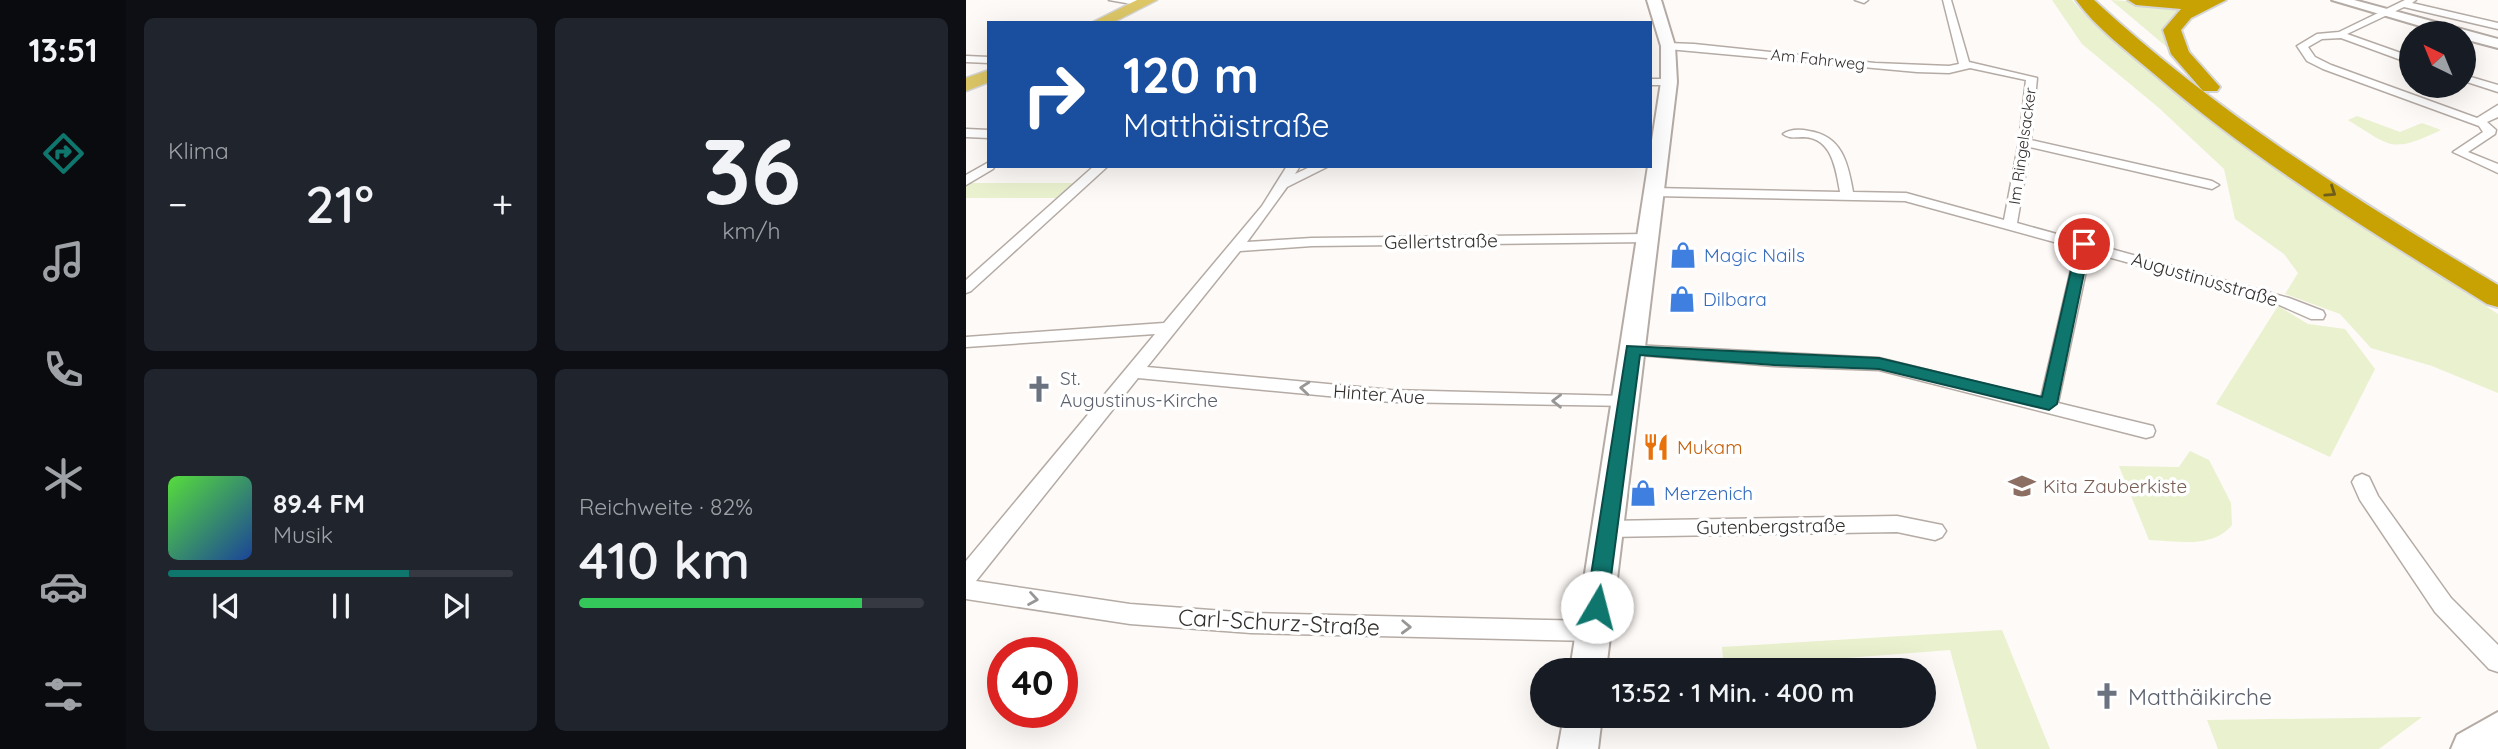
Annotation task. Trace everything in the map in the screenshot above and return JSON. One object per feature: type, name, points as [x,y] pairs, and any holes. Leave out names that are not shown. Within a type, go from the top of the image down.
[{"type":"highway","points":[[2084,0],[2123,37],[2255,140],[2340,198],[2498,298]]},
{"type":"highway","points":[[2104,0],[2133,28],[2210,86],[2365,194],[2498,277]]},
{"type":"highway","points":[[2136,0],[2175,5],[2207,0]]},
{"type":"highway","points":[[2210,86],[2182,56],[2172,30],[2185,15],[2218,0]]},
{"type":"main road","points":[[1103,21],[1146,1]]},
{"type":"main road","points":[[966,85],[987,76]]},
{"type":"street","points":[[1114,0],[1146,1]]},
{"type":"street","points":[[1590,658],[1654,192],[1660,82],[1668,46],[1654,0]]},
{"type":"street","points":[[1947,0],[1966,66]]},
{"type":"street","points":[[2339,0],[2416,21]]},
{"type":"street","points":[[2342,35],[2344,31],[2408,2],[2498,26]]},
{"type":"street","points":[[2399,56],[2342,35],[2320,36],[2304,42],[2302,47],[2311,59],[2327,67],[2498,129]]},
{"type":"street","points":[[2476,38],[2498,44]]},
{"type":"street","name":"Am Fahrweg","points":[[1668,46],[1953,71],[1966,66]]},
{"type":"street","points":[[966,59],[987,60]]},
{"type":"street","name":"Im Ringelsacker","points":[[1966,66],[2032,78],[2025,142],[2010,223]]},
{"type":"street","points":[[2476,82],[2498,89]]},
{"type":"street","points":[[2481,122],[2497,112]]},
{"type":"street","points":[[2481,122],[2490,130],[2488,134],[2459,152],[2498,169]]},
{"type":"street","points":[[966,133],[987,134]]},
{"type":"street","points":[[1789,134],[1810,134],[1834,146],[1841,156],[1847,194]]},
{"type":"street","points":[[2025,142],[2212,185]]},
{"type":"street","points":[[966,181],[987,167]]},
{"type":"street","points":[[966,288],[1100,168]]},
{"type":"street","points":[[966,577],[1134,372],[1166,328],[1235,247],[1284,184],[1293,168]]},
{"type":"street","points":[[1284,184],[1319,168]]},
{"type":"street","name":"Augustinusstraße","points":[[1654,192],[1906,197],[2084,244],[2283,301],[2317,314]]},
{"type":"street","name":"Gellertstraße","points":[[1235,247],[1312,242],[1648,238]]},
{"type":"street","points":[[2049,404],[2084,244]]},
{"type":"street","points":[[966,342],[1166,328]]},
{"type":"street","points":[[1633,349],[1774,360],[1879,364],[2049,404],[2146,431]]},
{"type":"street","name":"Hinter Aue","points":[[1134,372],[1391,396],[1625,402]]},
{"type":"street","points":[[2362,482],[2370,500],[2443,605],[2498,661]]},
{"type":"street","name":"Gutenbergstraße","points":[[1607,529],[1897,524],[1935,531]]},
{"type":"street","name":"Carl-Schurz-Straße","points":[[966,589],[1130,614],[1238,622],[1593,631]]},
{"type":"street","points":[[1578,749],[1581,728]]},
{"type":"street","points":[[2471,749],[2498,731]]},
{"type":"green space","points":[[2052,0],[2072,0],[2113,41],[2241,141],[2325,201],[2498,314],[2498,393],[2432,366],[2371,348],[2340,314],[2285,294],[2298,273],[2284,254],[2235,219],[2224,169],[2159,108],[2082,44]]},
{"type":"green space","points":[[2111,0],[2185,5],[2179,15],[2174,53]]},
{"type":"green space","points":[[2357,116],[2400,132],[2422,123],[2441,130],[2412,142],[2393,144],[2374,137],[2348,120]]},
{"type":"green space","points":[[1074,183],[1057,198],[966,198],[966,185]]},
{"type":"green space","points":[[2278,306],[2308,324],[2345,329],[2375,369],[2330,457],[2216,404]]},
{"type":"green space","points":[[2190,451],[2209,460],[2231,503],[2232,525],[2224,533],[2205,541],[2149,540],[2119,466],[2179,467]]},
{"type":"green space","points":[[2002,630],[2050,749],[1977,749],[1950,650],[1845,658],[1723,658],[1722,647]]},
{"type":"green space","points":[[2422,717],[2379,749],[2218,749],[2207,720]]},
{"type":"place","name":"Magic Nails","points":[[1683,255]]},
{"type":"place","name":"Dilbara","points":[[1682,299]]},
{"type":"place","name":"St. Augustinus-Kirche","points":[[1039,389]]},
{"type":"place","name":"Mukam","points":[[1656,447]]},
{"type":"place","name":"Kita Zauberkiste","points":[[2022,486]]},
{"type":"place","name":"Merzenich","points":[[1643,493]]},
{"type":"place","name":"Matthäikirche","points":[[2107,696]]},
{"type":"route","points":[[1597,607],[1633,349],[1774,360],[1879,364],[2049,404],[2071,290],[2084,244]]}]
